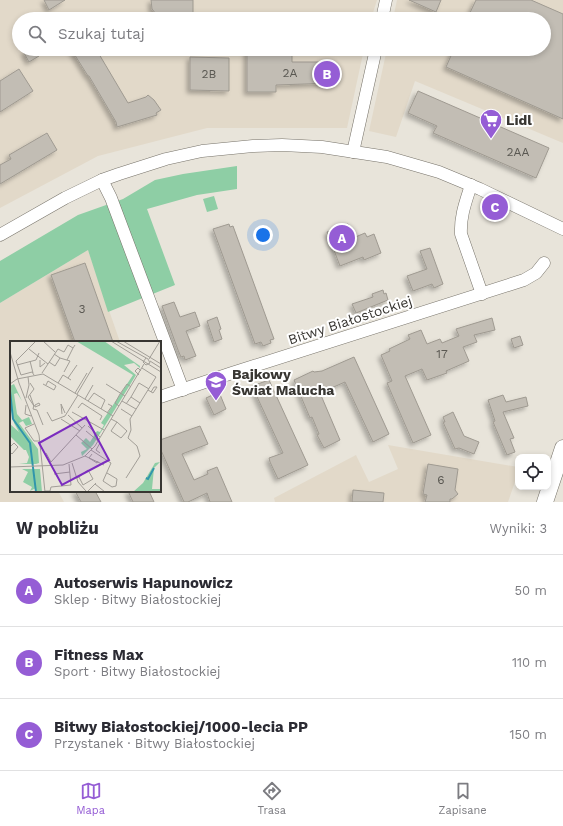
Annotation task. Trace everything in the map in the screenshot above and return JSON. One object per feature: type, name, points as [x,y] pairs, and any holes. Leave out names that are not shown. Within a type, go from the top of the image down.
[{"type":"main road","points":[[546,502],[563,448]]},
{"type":"street","points":[[383,12],[386,0]]},
{"type":"street","points":[[353,152],[374,56]]},
{"type":"street","points":[[0,235],[65,198],[102,180],[166,160],[202,151],[282,145],[322,147],[387,157],[439,172],[471,185],[563,229]]},
{"type":"street","points":[[102,180],[111,198],[184,390]]},
{"type":"street","points":[[471,185],[460,224],[461,234],[481,295]]},
{"type":"street","name":"Bitwy Białostockiej","points":[[161,398],[238,371],[481,295],[524,280],[536,273],[544,263]]},
{"type":"shaded area","points":[[0,0],[377,0],[373,12],[12,12],[12,56],[362,56],[347,128],[207,128],[98,156],[0,208]]},
{"type":"shaded area","points":[[397,0],[563,0],[563,143],[415,81],[396,137],[369,131],[385,56],[551,56],[551,12],[394,12]]},
{"type":"shaded area","points":[[88,250],[120,341],[10,341],[10,492],[59,492],[64,502],[0,502],[0,303]]},
{"type":"shaded area","points":[[388,445],[515,466],[515,482],[508,502],[275,502],[274,498],[356,455],[369,482],[398,469]]},
{"type":"green space","points":[[237,166],[237,189],[197,195],[147,209],[175,285],[108,312],[88,250],[0,303],[0,261],[78,215],[123,199],[155,180],[183,174]]},
{"type":"green space","points":[[214,196],[218,209],[207,212],[203,199]]},
{"type":"building","points":[[44,0],[65,0],[49,10]]},
{"type":"building","points":[[151,0],[193,0],[193,12],[154,12],[152,9]]},
{"type":"building","points":[[409,0],[441,0],[436,12]]},
{"type":"building","points":[[476,0],[531,0],[563,14],[563,119],[446,67],[451,56],[551,56],[551,12],[470,12]]},
{"type":"building","points":[[26,56],[39,56],[29,62]]},
{"type":"building","points":[[75,56],[100,56],[128,103],[148,95],[154,100],[161,110],[156,113],[157,115],[117,127],[116,122]]},
{"type":"building","points":[[247,56],[292,56],[292,62],[333,62],[333,83],[276,85],[276,92],[247,92]]},
{"type":"building","points":[[190,57],[229,58],[229,91],[190,90]]},
{"type":"building","points":[[19,69],[33,91],[0,112],[0,81]]},
{"type":"building","name":"Lidl","points":[[418,91],[549,148],[536,178],[433,133],[437,126],[408,113]]},
{"type":"building","points":[[47,133],[57,150],[0,184],[0,165],[11,159],[9,155]]},
{"type":"building","points":[[229,224],[230,227],[233,226],[274,339],[270,340],[271,343],[263,346],[261,342],[255,344],[213,229]]},
{"type":"building","points":[[348,224],[353,238],[365,233],[367,237],[374,234],[381,253],[364,260],[363,257],[340,266],[327,232]]},
{"type":"building","points":[[430,248],[443,284],[434,288],[432,284],[413,291],[407,276],[427,269],[420,251]]},
{"type":"building","points":[[85,263],[113,341],[75,341],[51,275]]},
{"type":"building","points":[[383,290],[384,294],[386,293],[388,300],[356,313],[352,304],[373,297],[372,294]]},
{"type":"building","points":[[174,302],[180,317],[195,312],[200,326],[186,331],[196,356],[185,360],[184,356],[181,357],[178,350],[162,306]]},
{"type":"building","points":[[217,317],[221,329],[219,330],[222,339],[214,342],[207,321]]},
{"type":"building","points":[[492,318],[495,330],[474,335],[477,342],[463,347],[469,361],[446,371],[447,373],[427,380],[422,369],[405,376],[431,435],[413,443],[387,383],[392,381],[381,355],[390,351],[389,349],[410,339],[408,335],[421,330],[427,344],[440,339],[442,343],[459,336],[456,329]]},
{"type":"building","points":[[520,336],[523,345],[514,348],[511,339]]},
{"type":"building","points":[[354,357],[389,434],[373,442],[345,382],[320,393],[340,440],[324,448],[317,435],[319,434],[312,417],[310,418],[294,380],[313,371],[322,371]]},
{"type":"building","points":[[269,380],[308,465],[278,479],[269,458],[283,453],[252,386]]},
{"type":"building","points":[[219,392],[226,409],[214,415],[206,398]]},
{"type":"building","points":[[503,395],[506,402],[526,397],[528,406],[503,412],[514,438],[510,439],[515,452],[507,455],[493,422],[495,421],[488,400]]},
{"type":"building","points":[[453,412],[464,436],[479,442],[474,454],[459,448],[455,449],[443,422],[445,422],[443,417]]},
{"type":"building","points":[[200,426],[208,444],[182,454],[194,480],[208,474],[207,471],[217,467],[232,502],[210,502],[207,493],[188,502],[184,502],[161,450],[161,440]]},
{"type":"building","points":[[428,464],[458,469],[455,490],[458,494],[450,499],[450,502],[425,502],[427,495],[423,494]]},
{"type":"building","points":[[353,490],[384,493],[383,502],[352,502]]},
{"type":"building","points":[[76,492],[96,492],[101,502],[81,502]]},
{"type":"building","points":[[128,492],[149,492],[154,502],[133,502]]},
{"type":"place","name":"Fitness Max","points":[[327,74]]},
{"type":"place","name":"Lidl","points":[[491,140]]},
{"type":"place","name":"Bitwy Białostockiej/1000-lecia PP","points":[[495,207]]},
{"type":"place","name":"Autoserwis Hapunowicz","points":[[342,238]]},
{"type":"place","name":"Bajkowy Świat Malucha","points":[[216,402]]}]
